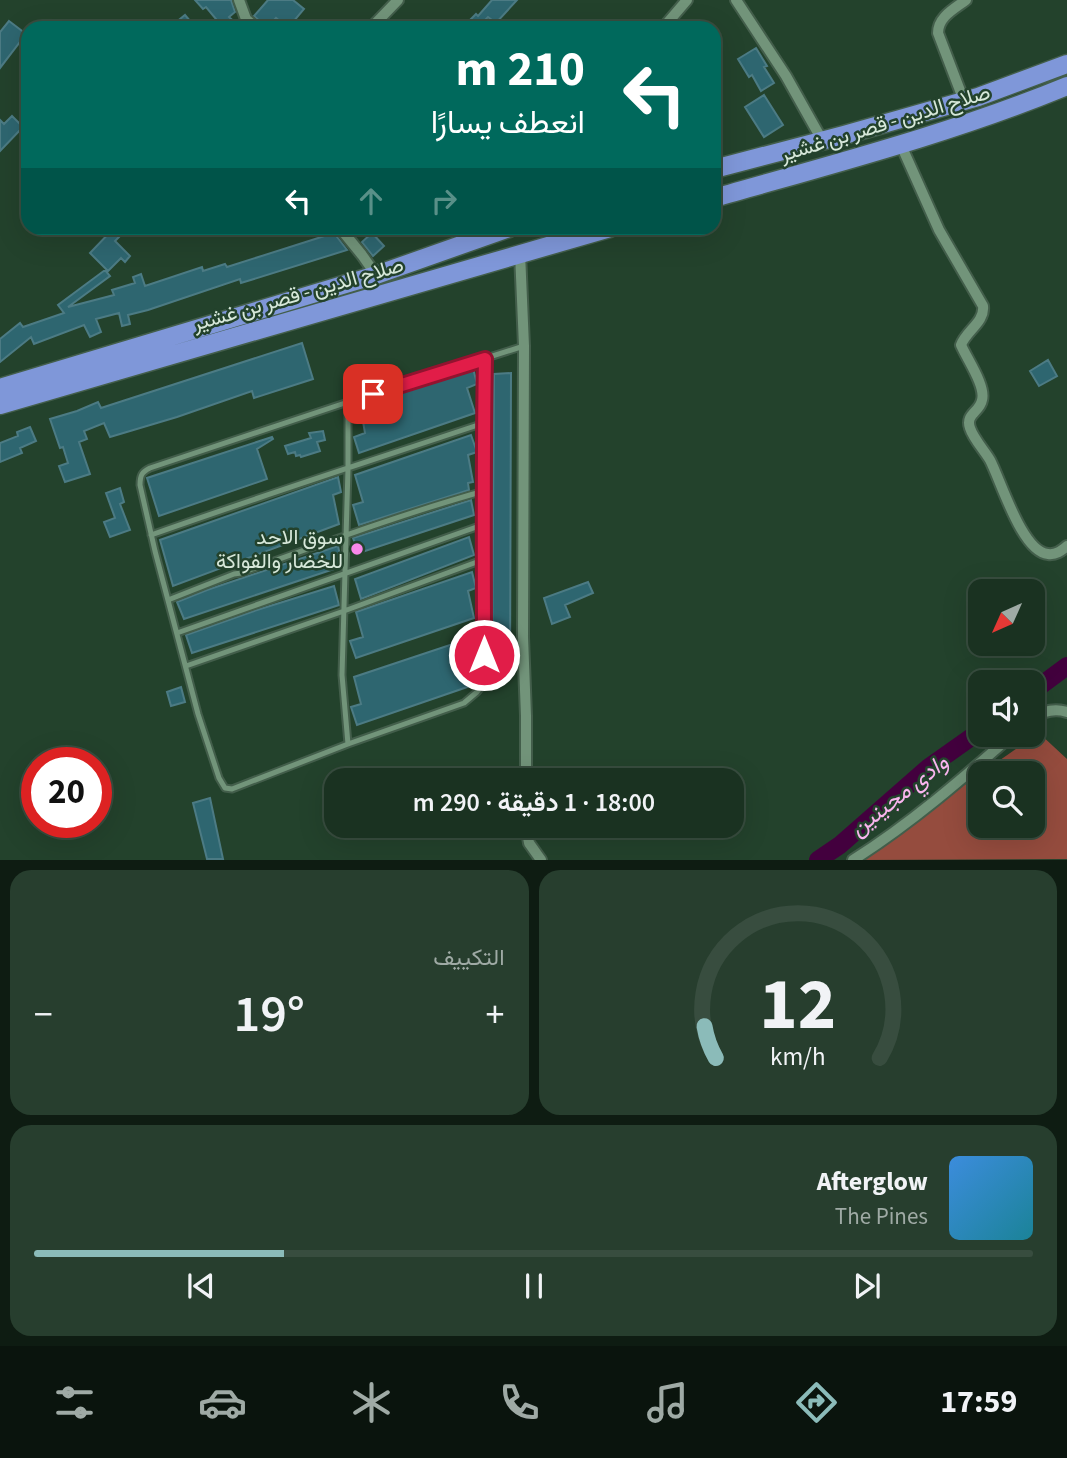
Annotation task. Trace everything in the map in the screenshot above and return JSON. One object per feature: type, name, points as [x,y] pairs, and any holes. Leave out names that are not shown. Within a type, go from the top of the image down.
[{"type":"highway","points":[[721,167],[964,101],[1067,64]]},
{"type":"highway","name":"صلاح الدين - قصر بن غشير","points":[[721,196],[901,145],[995,114],[1067,86]]},
{"type":"highway","points":[[0,388],[376,275],[489,235]]},
{"type":"highway","name":"صلاح الدين - قصر بن غشير","points":[[0,405],[581,235]]},
{"type":"street","points":[[239,0],[248,21]]},
{"type":"street","points":[[378,21],[398,0]]},
{"type":"street","points":[[669,21],[687,0]]},
{"type":"street","points":[[736,0],[786,76],[822,139]]},
{"type":"street","points":[[964,101],[937,27],[946,15],[965,0]]},
{"type":"street","points":[[901,145],[939,230],[984,310],[982,317],[961,345],[980,384],[983,398],[970,416],[970,429],[990,461],[1023,534],[1035,548],[1045,554],[1057,554],[1067,546]]},
{"type":"street","points":[[346,235],[376,275]]},
{"type":"street","points":[[520,253],[524,346],[523,637],[526,768]]},
{"type":"street","points":[[1045,712],[1067,712]]},
{"type":"street","points":[[853,859],[919,814],[998,747]]},
{"type":"street","points":[[528,838],[541,859]]},
{"type":"lane","points":[[485,359],[482,685],[464,703],[232,789],[225,788],[219,778],[198,714],[151,536],[140,485],[143,471],[524,346]]},
{"type":"lane","points":[[348,402],[342,675],[348,744]]},
{"type":"lane","points":[[151,536],[251,499],[484,423]]},
{"type":"lane","points":[[168,600],[234,573],[241,573],[421,509],[484,491]]},
{"type":"lane","points":[[177,633],[485,524]]},
{"type":"lane","points":[[186,666],[485,559]]},
{"type":"shaded area","points":[[1045,739],[1067,759],[1067,859],[858,860],[968,782],[968,838],[1045,838],[1045,761],[999,761],[1019,747],[1045,747]]},
{"type":"building","points":[[195,0],[231,0],[235,12],[229,17],[233,21],[214,21],[216,19],[206,7],[203,9]]},
{"type":"building","points":[[268,0],[293,0],[304,9],[294,21],[280,21],[276,18],[273,21],[260,21],[254,16]]},
{"type":"building","points":[[492,0],[517,0],[498,21],[488,17],[484,21],[469,21],[476,14],[478,16]]},
{"type":"building","points":[[185,15],[190,21],[178,21]]},
{"type":"building","points":[[9,21],[21,30],[21,41],[0,68],[0,32]]},
{"type":"building","points":[[756,48],[774,83],[761,91],[738,59]]},
{"type":"building","points":[[764,95],[783,125],[764,137],[745,107]]},
{"type":"building","points":[[12,116],[21,125],[21,129],[0,151],[0,120],[4,124]]},
{"type":"building","points":[[107,235],[121,235],[115,241],[130,256],[125,262],[121,258],[108,271],[90,253]]},
{"type":"building","points":[[328,235],[336,235],[347,250],[241,283],[240,279],[128,315],[130,324],[122,326],[119,313],[96,319],[101,332],[90,337],[84,325],[34,344],[31,337],[0,362],[0,339],[20,323],[23,327],[64,313],[58,305],[105,270],[110,276],[68,307],[114,295],[112,290],[135,283],[133,277],[141,274],[145,286],[202,267],[203,271],[225,264],[227,267]]},
{"type":"building","points":[[374,235],[384,246],[373,256],[362,242]]},
{"type":"building","points":[[302,343],[313,379],[254,398],[252,391],[110,437],[104,423],[84,431],[87,439],[79,442],[90,474],[65,482],[59,466],[68,463],[50,419],[98,402],[101,408]]},
{"type":"building","points":[[1048,360],[1057,376],[1039,386],[1030,371]]},
{"type":"building","points":[[473,368],[477,384],[467,388],[475,413],[359,453],[354,437],[365,433],[360,404]]},
{"type":"building","points":[[511,373],[510,675],[492,676],[494,374]]},
{"type":"building","points":[[30,427],[36,441],[20,448],[22,453],[0,462],[0,443],[18,436],[17,432]]},
{"type":"building","points":[[323,431],[325,440],[317,442],[320,451],[301,457],[296,456],[295,452],[288,454],[285,446],[311,438],[309,433]]},
{"type":"building","points":[[471,435],[477,452],[468,455],[473,482],[468,483],[469,490],[359,525],[353,505],[363,502],[355,475]]},
{"type":"building","points":[[272,437],[273,439],[257,449],[267,479],[159,516],[147,478]]},
{"type":"building","points":[[338,477],[341,492],[333,495],[339,524],[173,586],[160,540]]},
{"type":"building","points":[[120,488],[124,502],[120,504],[130,530],[110,537],[104,522],[115,518],[106,493]]},
{"type":"building","points":[[471,500],[474,515],[359,553],[353,538]]},
{"type":"building","points":[[469,537],[474,555],[361,599],[355,579]]},
{"type":"building","points":[[338,546],[340,567],[184,619],[177,602],[207,590]]},
{"type":"building","points":[[472,572],[476,588],[468,591],[474,618],[356,658],[350,641],[363,637],[356,612]]},
{"type":"building","points":[[588,582],[593,593],[565,605],[570,617],[552,624],[544,598]]},
{"type":"building","points":[[334,586],[339,605],[192,653],[186,635]]},
{"type":"building","points":[[471,638],[476,654],[468,657],[476,684],[357,725],[351,707],[361,704],[354,677]]},
{"type":"building","points":[[181,687],[185,702],[171,706],[167,692]]},
{"type":"building","points":[[210,798],[223,859],[207,859],[193,803]]},
{"type":"waterway","name":"وادي مجينين","points":[[1045,682],[1067,666]]},
{"type":"waterway","name":"وادي مجينين","points":[[818,860],[840,845],[929,767],[968,739]]},
{"type":"place","name":"سوق الاحد للخضار والفواكة","points":[[357,549]]},
{"type":"route","points":[[373,394],[485,359],[484,655]]}]
